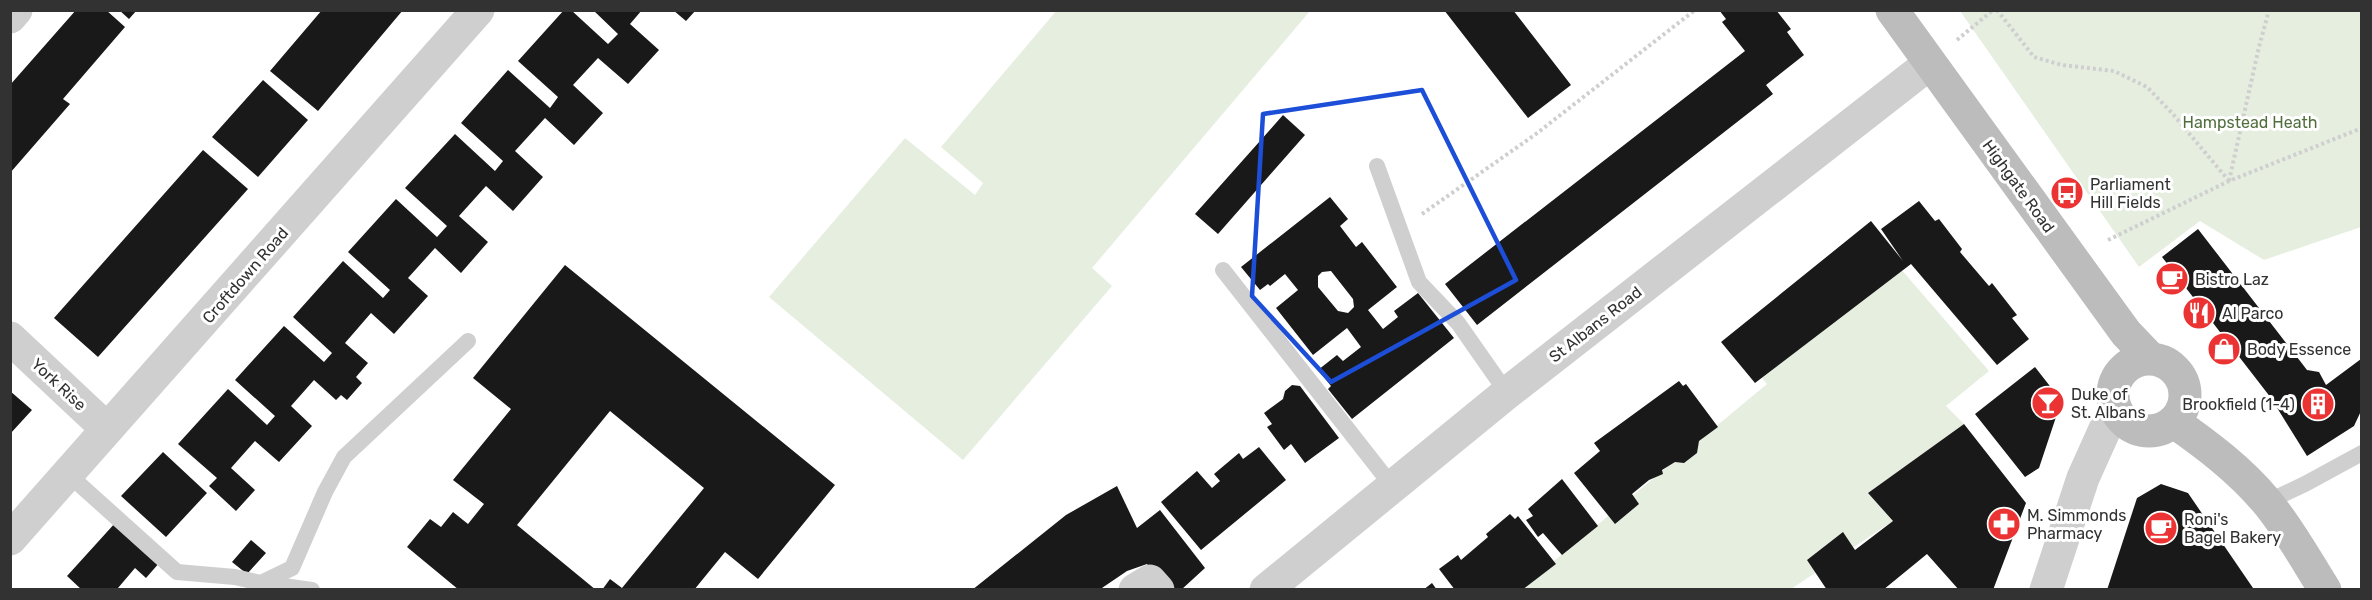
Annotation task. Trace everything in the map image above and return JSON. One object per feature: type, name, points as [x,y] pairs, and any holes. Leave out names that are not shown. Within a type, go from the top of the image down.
[{"type":"street","points":[[10,17],[16,10]]},
{"type":"street","name":"Croftdown Road","points":[[10,539],[478,10]]},
{"type":"street","name":"Highgate Road","points":[[1892,10],[2126,333],[2150,358]]},
{"type":"street","name":"St Albans Road","points":[[1266,590],[1507,393],[1929,64]]},
{"type":"street","name":"York Rise","points":[[10,338],[107,429]]},
{"type":"street","points":[[2150,358],[2164,361],[2175,370],[2183,382],[2186,396],[2182,410],[2174,422],[2162,430],[2148,432],[2134,429],[2122,421],[2114,409],[2112,394],[2115,381],[2123,369],[2136,361],[2150,358]]},
{"type":"street","points":[[2046,590],[2083,478],[2114,409]]},
{"type":"street","points":[[2174,422],[2237,471],[2267,502],[2325,590]]},
{"type":"street","points":[[1135,590],[1150,581],[1158,590]]},
{"type":"lane","points":[[1377,166],[1419,282],[1458,323],[1507,393]]},
{"type":"lane","points":[[1223,270],[1393,487]]},
{"type":"lane","points":[[261,583],[292,568],[325,492],[344,457],[468,341]]},
{"type":"lane","points":[[2267,502],[2361,453]]},
{"type":"lane","points":[[68,474],[177,572],[235,577],[312,590]]},
{"type":"path","points":[[1400,229],[1536,134],[1695,10]]},
{"type":"path","points":[[1929,64],[1995,10],[2034,57],[2062,65],[2114,70],[2147,87],[2229,181]]},
{"type":"path","points":[[2229,181],[2269,10]]},
{"type":"path","points":[[2108,240],[2229,181],[2361,128]]},
{"type":"highlighted area","points":[[1422,90],[1516,280],[1331,382],[1252,296],[1263,114]]},
{"type":"green space","points":[[1057,10],[1310,11],[1092,268],[1112,286],[963,460],[769,297],[905,138],[975,195],[983,183],[941,147]]},
{"type":"green space","name":"Hampstead Heath","points":[[1960,11],[2361,11],[2361,227],[2264,260],[2200,221],[2139,267]]},
{"type":"green space","points":[[1900,268],[1989,371],[1946,406],[1964,424],[1868,493],[1893,521],[1791,589],[1519,590],[1767,384],[1762,378]]},
{"type":"building","points":[[76,10],[106,10],[125,27],[63,99],[70,104],[10,173],[10,85]]},
{"type":"building","points":[[119,10],[137,10],[129,19]]},
{"type":"building","points":[[322,10],[403,10],[318,111],[270,71]]},
{"type":"building","points":[[564,10],[571,10],[608,44],[618,34],[593,10],[642,10],[630,24],[659,50],[628,84],[598,58],[573,85],[603,113],[574,145],[545,118],[515,151],[543,177],[513,211],[486,186],[459,216],[488,242],[461,273],[435,248],[408,278],[428,296],[394,334],[371,313],[345,343],[368,363],[356,377],[362,383],[347,400],[341,395],[336,400],[314,380],[291,406],[312,426],[279,462],[255,441],[231,468],[255,490],[236,511],[209,486],[217,478],[178,444],[228,389],[267,425],[275,416],[235,380],[284,326],[324,362],[332,353],[293,317],[343,261],[383,298],[390,290],[348,252],[396,199],[437,237],[447,226],[405,188],[455,134],[495,171],[503,161],[461,123],[508,70],[550,108],[558,97],[518,61]]},
{"type":"building","points":[[673,10],[696,10],[686,21]]},
{"type":"building","points":[[1444,10],[1513,10],[1571,85],[1528,118]]},
{"type":"building","points":[[1719,10],[1776,10],[1791,29],[1787,32],[1804,55],[1766,85],[1773,94],[1477,325],[1445,284],[1745,51],[1722,22],[1726,19]]},
{"type":"building","points":[[263,80],[308,120],[258,177],[212,137]]},
{"type":"building","points":[[1283,115],[1305,135],[1218,234],[1195,214]]},
{"type":"building","points":[[203,150],[248,189],[98,357],[54,318]]},
{"type":"building","points":[[1330,197],[1348,219],[1340,226],[1356,247],[1362,242],[1397,287],[1368,310],[1383,329],[1398,317],[1394,311],[1418,293],[1454,338],[1352,419],[1328,389],[1331,386],[1318,370],[1337,355],[1343,361],[1361,347],[1347,328],[1313,355],[1276,308],[1298,290],[1285,274],[1270,286],[1268,284],[1260,290],[1241,267]],"holes":[[[1331,271],[1353,299],[1354,307],[1348,313],[1338,311],[1318,287],[1318,276],[1322,272]]]},
{"type":"building","points":[[1919,201],[1935,221],[1939,219],[1962,249],[1960,252],[1989,286],[1992,283],[2017,315],[2012,318],[2029,339],[1997,365],[1911,264],[1755,383],[1721,342],[1871,221],[1903,261],[1881,229]]},
{"type":"building","points":[[2198,229],[2307,370],[2319,372],[2326,385],[2361,359],[2361,411],[2354,426],[2307,456],[2271,398],[2162,257]]},
{"type":"building","points":[[565,265],[835,485],[758,579],[725,552],[694,590],[602,590],[610,579],[622,588],[704,488],[610,411],[517,525],[596,590],[459,590],[407,547],[430,519],[441,527],[453,512],[468,524],[484,504],[453,480],[511,409],[473,378]]},
{"type":"building","points":[[2035,367],[2060,399],[2060,405],[2039,468],[2025,477],[1975,414]]},
{"type":"building","points":[[1679,381],[1683,386],[1686,384],[1718,427],[1699,441],[1697,453],[1684,463],[1675,462],[1662,470],[1663,474],[1649,480],[1632,494],[1639,504],[1615,524],[1574,473],[1600,451],[1594,443]]},
{"type":"building","points":[[1292,385],[1300,386],[1339,438],[1305,463],[1291,444],[1284,450],[1267,427],[1272,424],[1264,413],[1283,399],[1285,391]]},
{"type":"building","points":[[10,391],[32,410],[10,434]]},
{"type":"building","points":[[1964,424],[2026,503],[1993,590],[1959,590],[1927,554],[1883,590],[1827,590],[1807,560],[1843,532],[1855,550],[1893,521],[1868,493]]},
{"type":"building","points":[[1259,447],[1286,480],[1201,550],[1161,502],[1197,471],[1212,488],[1220,481],[1214,474],[1239,453],[1243,459]]},
{"type":"building","points":[[163,452],[207,493],[166,537],[121,496]]},
{"type":"building","points":[[1562,479],[1598,526],[1562,555],[1543,533],[1538,537],[1526,520],[1533,516],[1528,509]]},
{"type":"building","points":[[2161,484],[2188,493],[2253,588],[2251,590],[2107,590],[2137,498]]},
{"type":"building","points":[[1117,486],[1137,528],[1160,510],[1205,568],[1181,590],[1167,590],[1147,564],[1127,571],[1099,590],[972,590],[1066,515]]},
{"type":"building","points":[[1510,514],[1515,519],[1518,516],[1556,564],[1522,590],[1455,590],[1439,569],[1458,555],[1461,560],[1488,537],[1486,534]]},
{"type":"building","points":[[116,522],[160,562],[146,578],[135,568],[118,588],[120,590],[82,590],[67,576]]},
{"type":"building","points":[[251,540],[266,553],[247,574],[232,562]]},
{"type":"building","points":[[1432,583],[1437,590],[1423,590]]},
{"type":"place","name":"Parliament Hill Fields","points":[[2067,193]]},
{"type":"place","name":"Bistro Laz","points":[[2172,279]]},
{"type":"place","name":"Al Parco","points":[[2199,313]]},
{"type":"place","name":"Body Essence","points":[[2224,349]]},
{"type":"place","name":"Duke of St. Albans","points":[[2048,403]]},
{"type":"place","name":"Brookfield (1-4)","points":[[2318,404]]},
{"type":"place","name":"M. Simmonds Pharmacy","points":[[2004,524]]},
{"type":"place","name":"Roni's Bagel Bakery","points":[[2161,528]]}]
